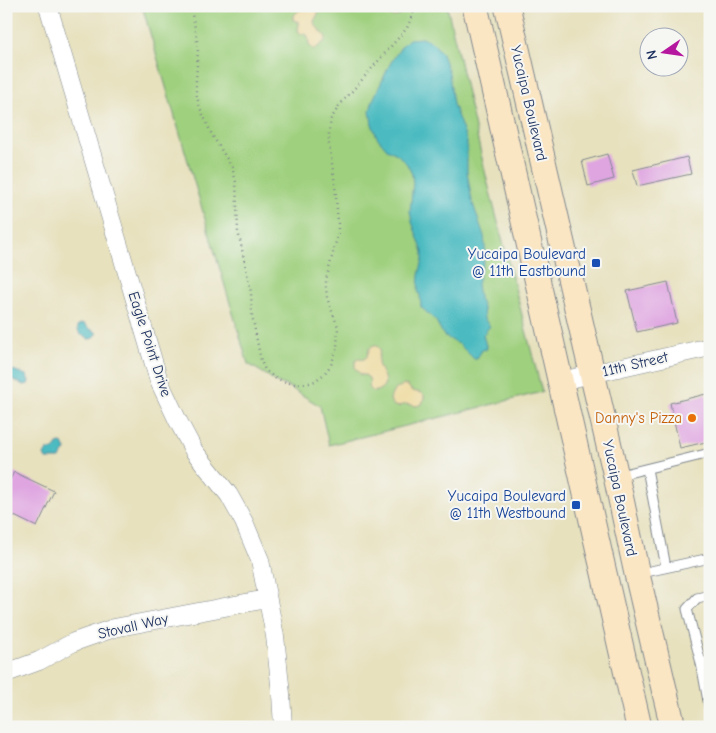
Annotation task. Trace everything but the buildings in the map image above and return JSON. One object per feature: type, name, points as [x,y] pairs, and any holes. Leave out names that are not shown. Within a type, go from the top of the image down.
[{"type":"main road","name":"Yucaipa Boulevard","points":[[475,6],[640,727]]},
{"type":"main road","name":"Yucaipa Boulevard","points":[[507,6],[673,727]]},
{"type":"street","name":"Eagle Point Drive","points":[[48,6],[159,381],[194,451],[229,494],[244,522],[260,560],[275,636],[283,727]]},
{"type":"street","name":"11th Street","points":[[561,381],[710,347]]},
{"type":"street","name":"Stovall Way","points":[[6,674],[39,661],[74,642],[114,628],[267,599]]},
{"type":"lane","points":[[616,476],[710,454]]},
{"type":"lane","points":[[646,469],[666,567]]},
{"type":"lane","points":[[637,574],[710,558]]},
{"type":"lane","points":[[710,595],[697,598],[687,609],[705,662],[710,712]]},
{"type":"path","points":[[190,6],[198,49],[196,93],[200,108],[212,135],[232,168],[236,182],[238,231],[251,292],[252,315],[261,361],[265,370],[276,378],[293,384],[309,383],[324,374],[331,365],[337,348],[338,327],[326,298],[326,280],[338,234],[335,184],[329,144],[330,119],[339,106],[407,28],[414,11],[414,6]]},
{"type":"green space","points":[[142,6],[447,6],[487,180],[542,392],[329,445],[320,406],[289,387],[274,381],[248,364]]},
{"type":"sand","points":[[303,6],[319,6],[318,14],[314,21],[315,25],[326,37],[325,41],[314,50],[309,45],[308,36],[299,32],[299,22],[293,20],[294,15]]},
{"type":"sand","points":[[386,6],[404,6],[400,15],[394,17],[386,13]]},
{"type":"sand","points":[[374,345],[380,349],[378,362],[385,382],[384,386],[374,392],[369,387],[369,378],[361,375],[355,368],[355,362],[357,359],[366,358],[370,348]]},
{"type":"sand","points":[[405,385],[412,391],[424,395],[422,404],[417,406],[405,404],[397,407],[393,405],[390,400],[393,392]]},
{"type":"water","points":[[422,38],[433,43],[441,52],[449,73],[453,104],[467,142],[467,171],[472,201],[484,236],[485,256],[477,284],[484,319],[490,326],[483,335],[487,349],[482,350],[477,359],[474,359],[459,344],[444,336],[436,321],[421,307],[418,291],[423,252],[410,211],[412,174],[407,164],[397,154],[387,149],[377,137],[372,124],[370,111],[373,100],[390,64],[401,47],[409,39]]},
{"type":"water","points":[[82,324],[96,332],[94,338],[89,339],[80,334],[78,325]]},
{"type":"water","points":[[13,370],[26,375],[29,381],[28,384],[24,385],[9,378],[9,374]]},
{"type":"water","points":[[60,443],[66,449],[60,459],[46,459],[44,455],[47,450],[54,450],[57,444]]},
{"type":"place","name":"Yucaipa Boulevard @ 11th Eastbound","points":[[596,263]]},
{"type":"place","name":"Danny's Pizza","points":[[692,418]]},
{"type":"place","name":"Yucaipa Boulevard @ 11th Westbound","points":[[576,505]]}]
